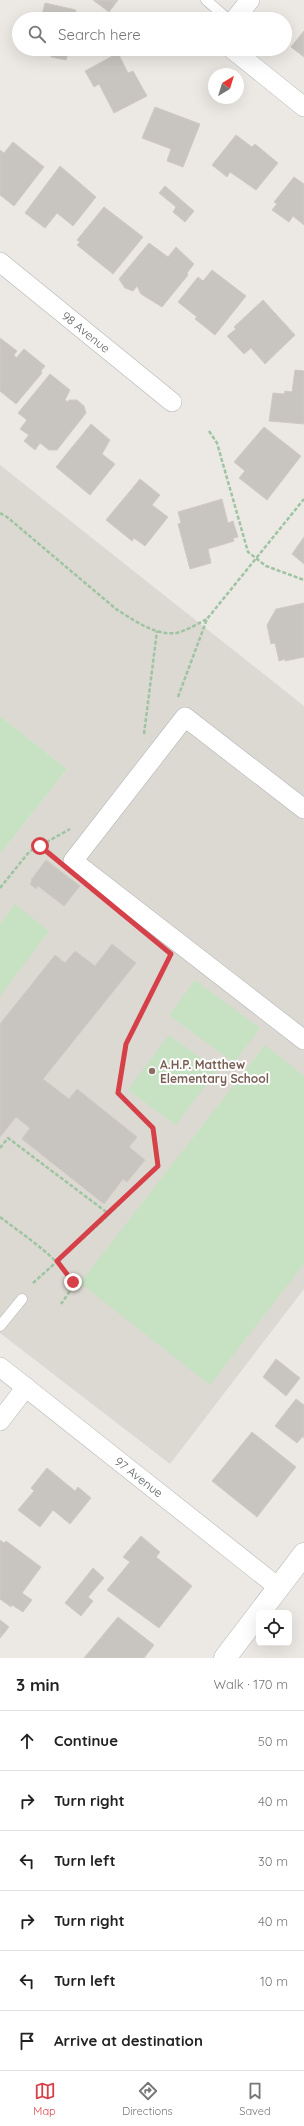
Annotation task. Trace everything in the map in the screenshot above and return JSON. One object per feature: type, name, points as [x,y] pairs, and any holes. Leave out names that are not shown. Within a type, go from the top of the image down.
[{"type":"street","points":[[241,12],[250,0]]},
{"type":"street","points":[[241,56],[304,107]]},
{"type":"street","name":"98 Avenue","points":[[0,262],[172,402]]},
{"type":"street","points":[[304,810],[185,717],[73,861],[304,1040]]},
{"type":"street","name":"97 Avenue","points":[[0,1367],[278,1587]]},
{"type":"street","points":[[0,1421],[26,1387]]},
{"type":"street","points":[[225,1658],[304,1554]]},
{"type":"lane","points":[[206,0],[220,12]]},
{"type":"lane","points":[[0,1326],[22,1299]]},
{"type":"path","points":[[209,431],[217,443],[248,552],[266,566],[304,580]]},
{"type":"path","points":[[176,701],[207,619],[304,499]]},
{"type":"path","points":[[0,513],[7,517],[116,609],[157,631],[175,633],[207,619]]},
{"type":"path","points":[[144,737],[157,631]]},
{"type":"path","points":[[0,888],[29,852],[72,827]]},
{"type":"path","points":[[40,846],[58,860]]},
{"type":"path","points":[[33,1283],[110,1214],[158,1166],[153,1128],[118,1093],[126,1044],[171,954]]},
{"type":"path","points":[[0,1148],[8,1138],[110,1214]]},
{"type":"path","points":[[0,1217],[57,1261],[73,1282],[70,1291],[60,1304]]},
{"type":"shaded area","name":"A.H.P. Matthew Elementary School","points":[[0,465],[304,706],[304,1289],[170,1464],[0,1333],[0,854],[67,769],[0,716]]},
{"type":"green space","points":[[0,716],[67,769],[0,854]]},
{"type":"green space","points":[[15,904],[49,931],[0,996],[0,924]]},
{"type":"green space","points":[[195,980],[260,1028],[234,1063],[169,1015]]},
{"type":"green space","points":[[169,1035],[217,1070],[176,1125],[128,1090]]},
{"type":"green space","points":[[265,1045],[304,1076],[304,1264],[210,1385],[80,1283]]},
{"type":"building","points":[[93,0],[118,0],[109,12]]},
{"type":"building","points":[[45,3],[76,10],[76,12],[43,12]]},
{"type":"building","points":[[304,31],[304,57],[292,48]]},
{"type":"building","points":[[51,56],[67,56],[66,60]]},
{"type":"building","points":[[112,56],[120,56],[128,73],[133,71],[147,96],[114,113],[99,84],[94,87],[85,71]]},
{"type":"building","points":[[155,107],[200,124],[183,167],[167,161],[171,149],[142,138]]},
{"type":"building","points":[[236,135],[252,147],[255,144],[278,163],[256,190],[230,172],[227,177],[212,165]]},
{"type":"building","points":[[13,142],[44,167],[14,206],[0,195],[0,150],[4,153]]},
{"type":"building","points":[[60,166],[96,197],[73,226],[57,213],[45,228],[25,213]]},
{"type":"building","points":[[294,177],[304,184],[304,225],[293,216],[289,222],[272,210],[277,204],[274,202]]},
{"type":"building","points":[[165,186],[194,211],[185,222],[173,212],[176,207],[159,193]]},
{"type":"building","points":[[104,207],[143,237],[113,274],[77,245],[80,242],[77,240]]},
{"type":"building","points":[[149,243],[168,257],[176,247],[194,264],[187,273],[188,275],[162,307],[141,294],[137,286],[133,291],[125,288],[119,279]]},
{"type":"building","points":[[212,270],[246,296],[215,335],[195,319],[197,317],[178,302],[198,277],[203,281]]},
{"type":"building","points":[[263,300],[295,335],[265,364],[251,348],[244,354],[227,336],[236,329],[234,327]]},
{"type":"building","points":[[0,338],[17,351],[14,355],[16,358],[24,349],[45,366],[41,371],[42,373],[16,404],[0,391]]},
{"type":"building","points":[[295,370],[304,371],[304,424],[269,421],[273,393],[284,394],[285,391],[292,392]]},
{"type":"building","points":[[50,374],[70,390],[65,400],[68,402],[69,400],[77,400],[84,406],[86,413],[57,450],[49,450],[40,443],[35,450],[24,441],[29,435],[20,429],[27,420],[18,413]]},
{"type":"building","points":[[91,424],[110,440],[102,454],[115,464],[90,495],[56,467]]},
{"type":"building","points":[[264,427],[301,456],[267,500],[239,478],[245,471],[234,462]]},
{"type":"building","points":[[140,479],[160,495],[152,505],[168,517],[145,546],[134,538],[132,541],[106,520]]},
{"type":"building","points":[[222,499],[228,523],[233,521],[238,537],[233,538],[234,541],[208,549],[211,563],[190,569],[178,524],[181,523],[178,512]]},
{"type":"building","points":[[304,537],[304,564],[292,554]]},
{"type":"building","points":[[304,603],[304,657],[279,661],[275,643],[271,644],[267,625],[276,609]]},
{"type":"building","points":[[46,860],[80,886],[64,906],[38,886],[36,889],[30,884],[32,881],[31,880]]},
{"type":"building","points":[[112,944],[136,963],[43,1079],[69,1099],[77,1089],[137,1137],[129,1147],[145,1160],[127,1182],[123,1179],[104,1204],[22,1139],[30,1128],[16,1117],[0,1137],[0,1024],[55,955],[65,963],[75,951],[95,966]]},
{"type":"building","points":[[276,1359],[300,1378],[286,1396],[263,1377]]},
{"type":"building","points":[[296,1399],[304,1405],[304,1438],[303,1436],[297,1443],[275,1426]]},
{"type":"building","points":[[252,1432],[296,1467],[257,1517],[212,1481]]},
{"type":"building","points":[[47,1468],[75,1491],[78,1487],[91,1498],[70,1524],[53,1510],[40,1527],[18,1510],[34,1491],[31,1488]]},
{"type":"building","points":[[141,1536],[160,1552],[156,1557],[192,1586],[159,1628],[107,1590],[130,1562],[123,1557]]},
{"type":"building","points":[[0,1540],[4,1543],[6,1541],[41,1567],[22,1593],[32,1600],[23,1612],[12,1605],[11,1607],[0,1599]]},
{"type":"building","points":[[93,1568],[104,1578],[88,1597],[93,1601],[81,1616],[65,1603]]},
{"type":"building","points":[[118,1617],[154,1645],[144,1658],[84,1658]]},
{"type":"building","points":[[0,1620],[9,1627],[0,1638]]},
{"type":"place","name":"A.H.P. Matthew Elementary School","points":[[152,1071]]},
{"type":"route","points":[[40,846],[171,954],[126,1044],[118,1093],[153,1128],[158,1166],[102,1221],[57,1261],[73,1282]]}]
